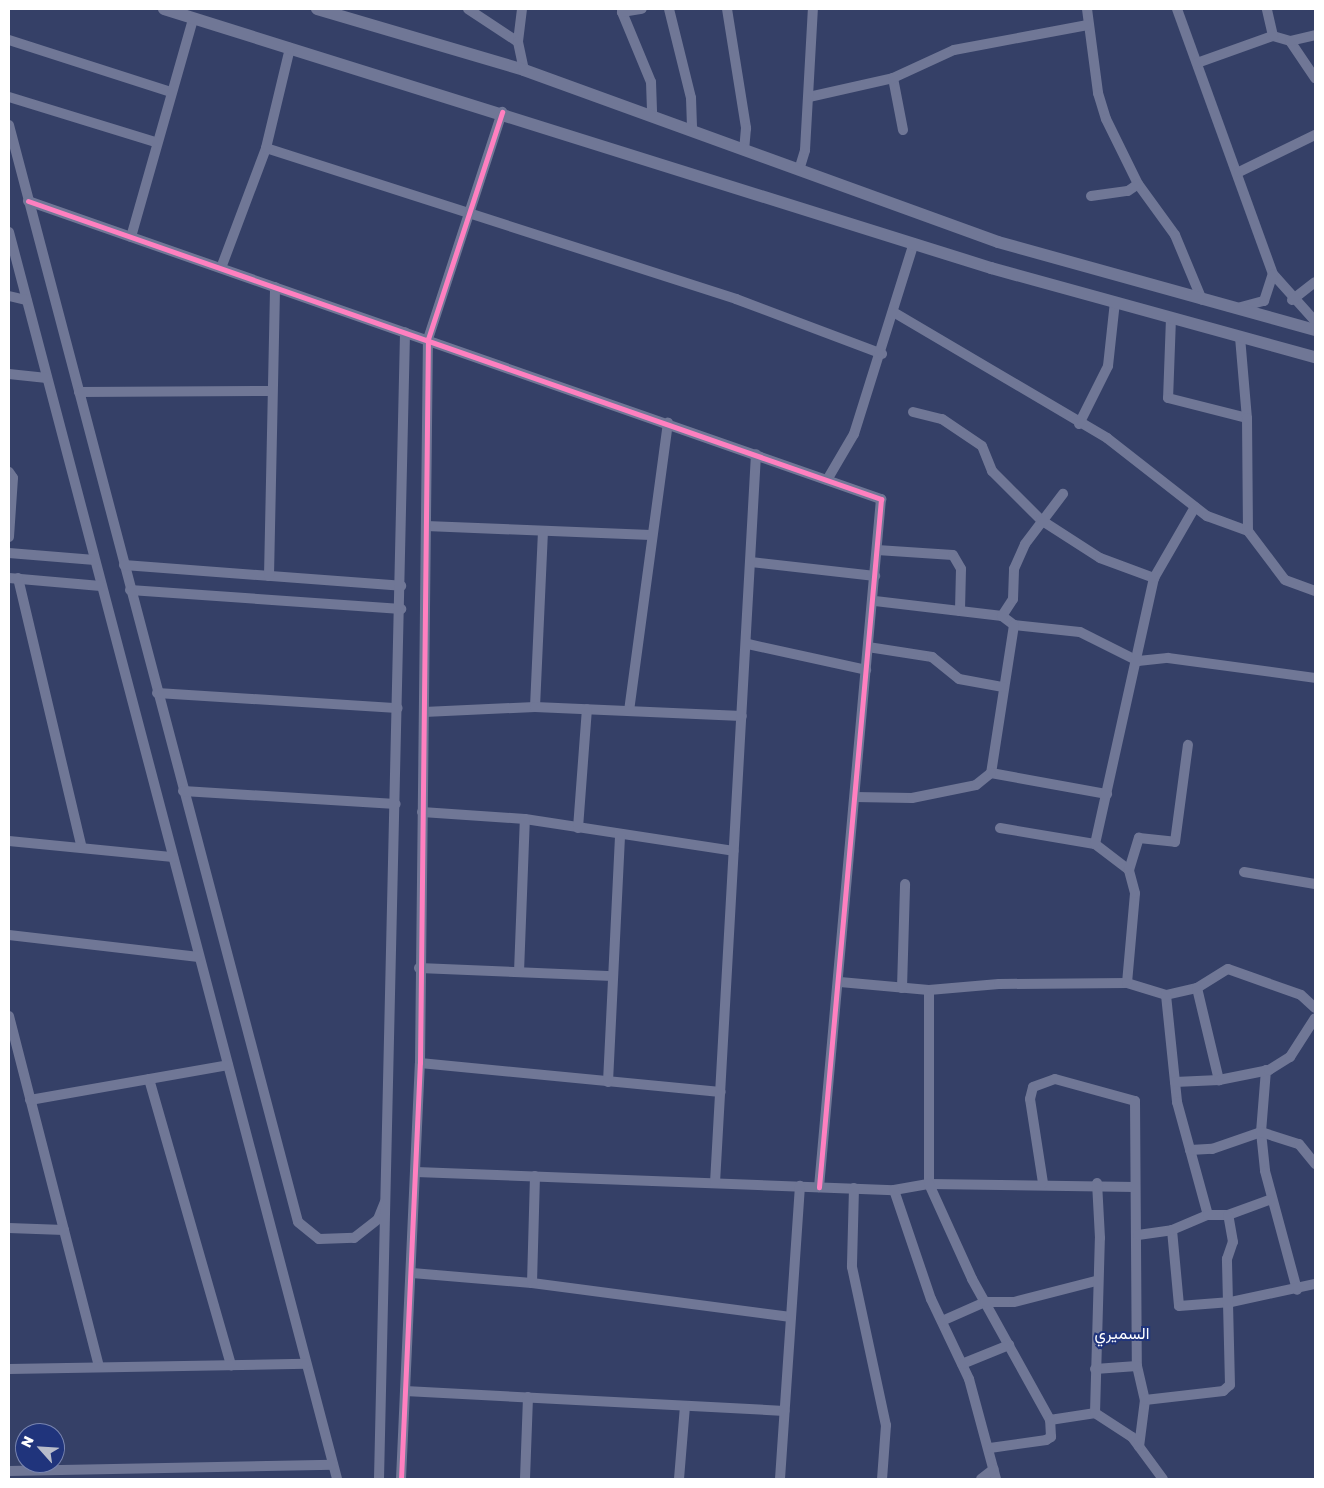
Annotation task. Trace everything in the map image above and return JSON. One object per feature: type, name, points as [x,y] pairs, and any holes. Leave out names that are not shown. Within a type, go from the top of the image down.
[{"type":"street","points":[[164,9],[502,112],[914,243],[1171,318],[1315,357]]},
{"type":"street","points":[[317,9],[524,70],[998,242],[1315,330]]},
{"type":"street","points":[[471,9],[518,42]]},
{"type":"street","points":[[522,9],[518,42],[524,70]]},
{"type":"street","points":[[642,9],[625,10],[651,82],[652,117]]},
{"type":"street","points":[[669,9],[691,98],[692,131]]},
{"type":"street","points":[[727,9],[746,128],[744,150]]},
{"type":"street","points":[[799,170],[809,97],[813,9]]},
{"type":"street","points":[[1087,9],[1088,25],[1103,110],[1138,184],[1175,235],[1202,300]]},
{"type":"street","points":[[1178,9],[1273,274],[1292,300],[1315,321]]},
{"type":"street","points":[[1266,9],[1273,36]]},
{"type":"street","points":[[131,237],[155,142],[193,19]]},
{"type":"street","points":[[809,97],[893,78],[954,50],[1088,25]]},
{"type":"street","points":[[1197,63],[1273,36],[1290,41],[1315,35]]},
{"type":"street","points":[[9,40],[170,92]]},
{"type":"street","points":[[1290,41],[1315,78]]},
{"type":"street","points":[[221,268],[266,148],[290,48]]},
{"type":"street","points":[[893,78],[904,130]]},
{"type":"street","points":[[9,97],[155,142]]},
{"type":"street","points":[[401,1479],[412,1273],[420,1064],[419,968],[428,339],[502,112]]},
{"type":"street","points":[[9,125],[157,693],[298,1222],[319,1239],[354,1238],[378,1219],[385,1202]]},
{"type":"street","points":[[1238,172],[1315,135]]},
{"type":"street","points":[[266,148],[468,216],[736,299],[882,354]]},
{"type":"street","points":[[1091,196],[1128,190],[1138,184]]},
{"type":"street","points":[[28,201],[668,423],[881,500],[875,601],[868,647],[840,982],[819,1187]]},
{"type":"street","points":[[9,232],[337,1479]]},
{"type":"street","points":[[827,480],[854,434],[895,313],[914,243]]},
{"type":"street","points":[[1231,308],[1264,301],[1273,274]]},
{"type":"street","points":[[1292,300],[1315,282]]},
{"type":"street","points":[[269,576],[275,287]]},
{"type":"street","points":[[9,296],[27,300]]},
{"type":"street","points":[[1079,424],[1108,366],[1115,302]]},
{"type":"street","points":[[895,313],[1079,424],[1107,438],[1207,516],[1248,531],[1285,580],[1315,591]]},
{"type":"street","points":[[1171,318],[1168,398],[1247,418]]},
{"type":"street","points":[[379,1479],[401,609],[405,332]]},
{"type":"street","points":[[1240,337],[1247,418],[1248,531]]},
{"type":"street","points":[[9,374],[47,378]]},
{"type":"street","points":[[79,392],[272,391]]},
{"type":"street","points":[[913,412],[942,419],[982,446],[992,471],[1041,520],[1100,558],[1154,578]]},
{"type":"street","points":[[629,711],[651,535],[668,423]]},
{"type":"street","points":[[715,1183],[742,716],[748,644],[756,454]]},
{"type":"street","points":[[9,472],[13,478],[9,537]]},
{"type":"street","points":[[1002,616],[1013,599],[1014,569],[1041,520],[1063,494]]},
{"type":"street","points":[[1095,844],[1138,661],[1154,578],[1195,507]]},
{"type":"street","points":[[426,526],[651,535]]},
{"type":"street","points":[[535,707],[543,531]]},
{"type":"street","points":[[877,550],[953,555],[962,569],[960,611]]},
{"type":"street","points":[[9,554],[95,560]]},
{"type":"street","points":[[751,562],[875,576]]},
{"type":"street","points":[[124,564],[401,586]]},
{"type":"street","points":[[82,848],[13,578],[102,586]]},
{"type":"street","points":[[130,590],[401,609]]},
{"type":"street","points":[[875,601],[1002,616],[1014,625],[1080,632],[1138,661],[1168,658],[1315,678]]},
{"type":"street","points":[[855,797],[912,798],[976,785],[991,773],[1014,625]]},
{"type":"street","points":[[748,644],[866,670]]},
{"type":"street","points":[[868,647],[932,657],[959,678],[1004,687]]},
{"type":"street","points":[[157,693],[398,708]]},
{"type":"street","points":[[424,712],[535,707],[742,716]]},
{"type":"street","points":[[578,828],[587,709]]},
{"type":"street","points":[[1127,983],[1134,893],[1129,870],[1139,838],[1175,842],[1188,745]]},
{"type":"street","points":[[991,773],[1107,794]]},
{"type":"street","points":[[183,791],[396,804]]},
{"type":"street","points":[[422,812],[525,819],[734,851]]},
{"type":"street","points":[[519,972],[525,819]]},
{"type":"street","points":[[1000,828],[1095,844],[1129,870]]},
{"type":"street","points":[[608,1082],[620,834]]},
{"type":"street","points":[[9,841],[173,857]]},
{"type":"street","points":[[1244,872],[1315,884]]},
{"type":"street","points":[[902,988],[905,884]]},
{"type":"street","points":[[9,935],[199,957]]},
{"type":"street","points":[[419,968],[613,976]]},
{"type":"street","points":[[840,982],[929,990],[999,984],[1127,983],[1166,995],[1197,988],[1228,969],[1300,995],[1315,1008]]},
{"type":"street","points":[[1197,988],[1219,1080]]},
{"type":"street","points":[[929,990],[929,1184],[985,1302],[1050,1420],[1050,1437],[1046,1440],[990,1448]]},
{"type":"street","points":[[1166,995],[1175,1082],[1190,1150],[1208,1215]]},
{"type":"street","points":[[9,1016],[99,1367]]},
{"type":"street","points":[[1175,1082],[1219,1080],[1266,1070],[1290,1056],[1315,1018]]},
{"type":"street","points":[[420,1064],[721,1092]]},
{"type":"street","points":[[30,1100],[228,1065]]},
{"type":"street","points":[[1266,1070],[1261,1132],[1269,1200],[1297,1290]]},
{"type":"street","points":[[149,1079],[231,1365]]},
{"type":"street","points":[[1043,1183],[1030,1099],[1033,1087],[1055,1079],[1135,1101],[1135,1187],[1138,1235],[1137,1366],[1145,1400],[1139,1447]]},
{"type":"street","points":[[1190,1150],[1212,1149],[1261,1132],[1299,1144],[1315,1164]]},
{"type":"street","points":[[416,1172],[894,1190],[929,1184],[1097,1183],[1135,1187]]},
{"type":"street","points":[[532,1283],[535,1176]]},
{"type":"street","points":[[1095,1413],[1096,1281],[1100,1238],[1097,1183]]},
{"type":"street","points":[[780,1479],[800,1186]]},
{"type":"street","points":[[854,1188],[852,1267],[886,1425],[882,1479]]},
{"type":"street","points":[[894,1190],[942,1321],[962,1364],[990,1448],[995,1474],[981,1479]]},
{"type":"street","points":[[1138,1235],[1172,1230],[1208,1215],[1228,1215],[1269,1200]]},
{"type":"street","points":[[1145,1400],[1223,1391],[1230,1385],[1231,1302],[1227,1259],[1233,1242],[1228,1215]]},
{"type":"street","points":[[9,1228],[64,1230]]},
{"type":"street","points":[[1172,1230],[1179,1306],[1231,1302],[1297,1290],[1315,1284]]},
{"type":"street","points":[[412,1273],[532,1283],[791,1317]]},
{"type":"street","points":[[942,1321],[985,1302],[1014,1302],[1096,1281]]},
{"type":"street","points":[[962,1364],[1008,1345]]},
{"type":"street","points":[[9,1369],[306,1364]]},
{"type":"street","points":[[1095,1369],[1137,1366]]},
{"type":"street","points":[[405,1392],[784,1411]]},
{"type":"street","points":[[525,1479],[528,1397]]},
{"type":"street","points":[[679,1479],[685,1406]]},
{"type":"street","points":[[1050,1420],[1095,1413],[1139,1447],[1163,1479]]},
{"type":"street","points":[[9,1472],[333,1465]]},
{"type":"cycle path","points":[[401,1479],[420,1063],[428,339],[502,112]]},
{"type":"cycle path","points":[[28,201],[881,499],[819,1187]]},
{"type":"district","name":"السميري","points":[[1122,1333]]}]
